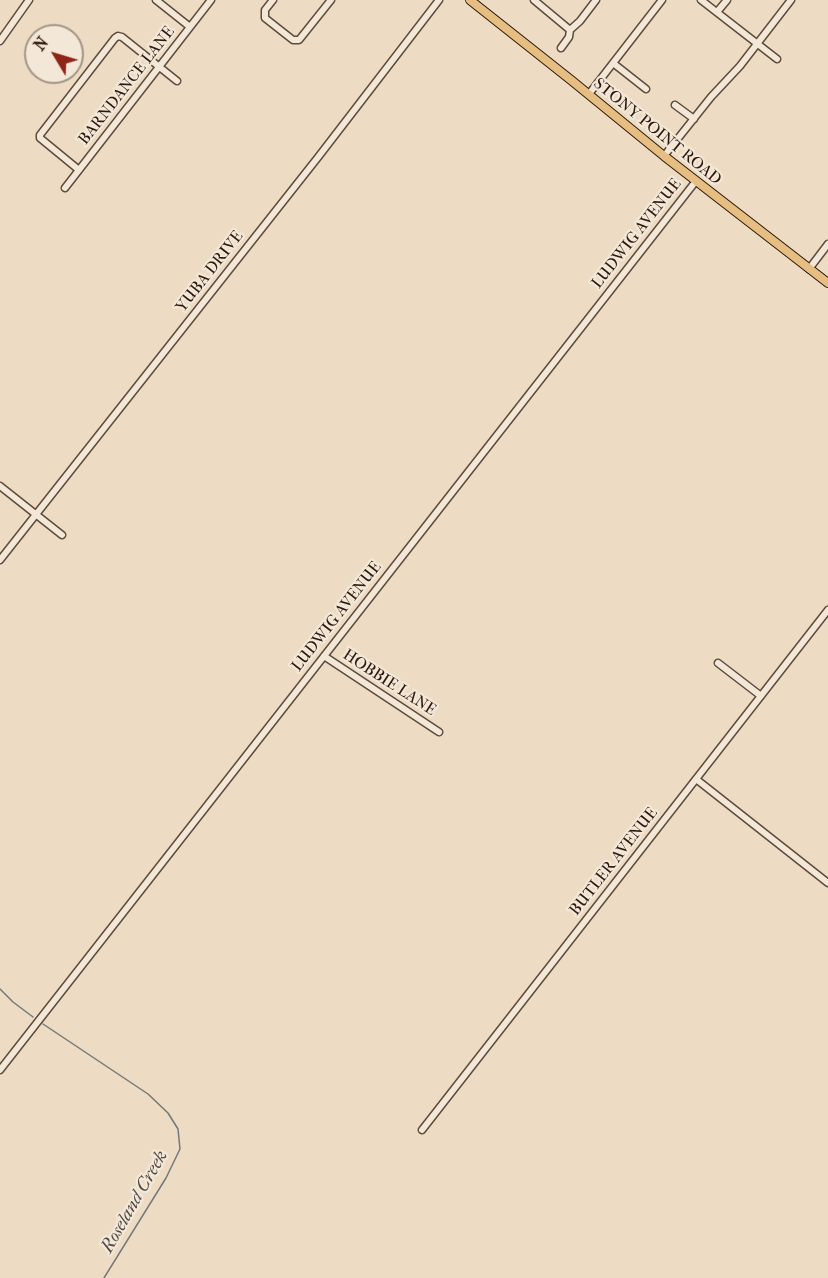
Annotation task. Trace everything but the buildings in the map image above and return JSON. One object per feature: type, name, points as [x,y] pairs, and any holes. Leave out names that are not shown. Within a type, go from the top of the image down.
[{"type":"main road","name":"STONY POINT ROAD","points":[[470,0],[664,156],[828,283]]},
{"type":"street","points":[[0,41],[29,0]]},
{"type":"street","points":[[156,0],[190,27]]},
{"type":"street","name":"BARNDANCE LANE","points":[[65,188],[211,0]]},
{"type":"street","points":[[273,0],[265,10],[265,18],[293,40],[299,40],[331,0]]},
{"type":"street","name":"YUBA DRIVE","points":[[0,560],[312,165],[439,0]]},
{"type":"street","points":[[534,0],[570,30]]},
{"type":"street","points":[[561,48],[570,30],[596,0]]},
{"type":"street","points":[[588,94],[662,0]]},
{"type":"street","points":[[701,0],[777,59]]},
{"type":"street","points":[[717,12],[727,0]]},
{"type":"street","points":[[664,156],[716,91],[740,66],[791,0]]},
{"type":"street","points":[[79,170],[40,138],[42,132],[115,38],[122,37],[177,81]]},
{"type":"street","points":[[613,63],[646,89]]},
{"type":"street","points":[[675,105],[694,119]]},
{"type":"street","name":"LUDWIG AVENUE","points":[[0,1070],[696,181]]},
{"type":"street","points":[[809,269],[828,244]]},
{"type":"street","points":[[0,486],[62,535]]},
{"type":"street","name":"BUTLER AVENUE","points":[[423,1130],[828,610]]},
{"type":"street","name":"HOBBIE LANE","points":[[324,656],[439,732]]},
{"type":"street","points":[[718,663],[761,696]]},
{"type":"street","points":[[696,779],[828,883]]},
{"type":"waterway","name":"Roseland Creek","points":[[0,989],[33,1017]]},
{"type":"waterway","name":"Roseland Creek","points":[[43,1024],[148,1094],[168,1113],[178,1129],[180,1149],[166,1178],[104,1278]]}]
